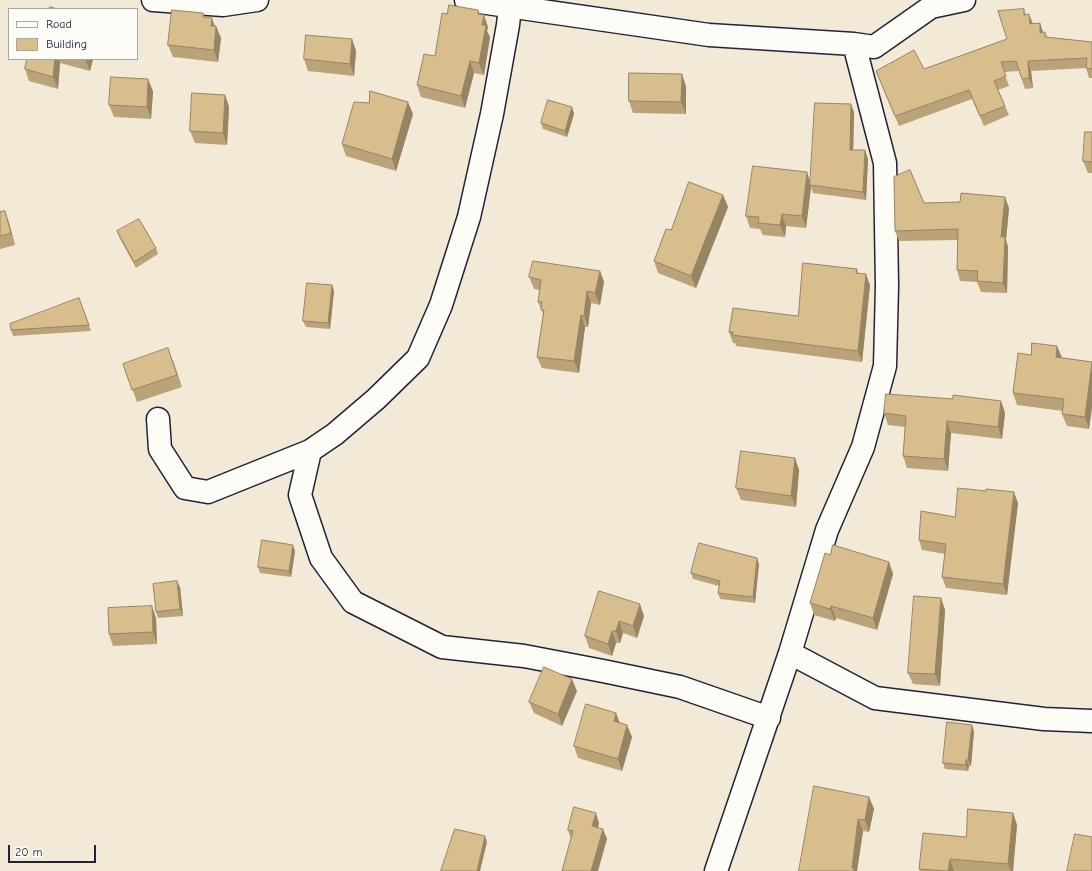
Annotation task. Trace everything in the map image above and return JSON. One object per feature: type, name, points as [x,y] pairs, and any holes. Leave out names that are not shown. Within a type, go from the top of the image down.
[{"type":"street","points":[[153,0],[223,5],[258,0]]},
{"type":"street","points":[[466,0],[709,35],[854,44],[874,47],[931,8],[964,0]]},
{"type":"street","points":[[158,419],[160,449],[185,488],[208,492],[310,451],[335,434],[376,400],[418,358],[441,306],[469,217],[492,114],[510,6]]},
{"type":"street","points":[[716,871],[790,654],[827,530],[863,447],[885,366],[887,286],[885,163],[854,44]]},
{"type":"street","points":[[310,451],[300,495],[321,558],[353,602],[442,647],[524,656],[680,687],[769,718]]},
{"type":"street","points":[[790,654],[875,698],[1044,720],[1092,721]]},
{"type":"building","points":[[449,5],[478,10],[478,14],[484,15],[482,25],[486,25],[479,63],[470,61],[461,96],[417,85],[424,54],[435,56],[442,13],[447,14]]},
{"type":"building","points":[[1024,9],[1024,15],[1029,14],[1030,24],[1040,23],[1040,33],[1045,32],[1045,37],[1092,42],[1092,69],[1086,68],[1087,58],[1028,61],[1029,78],[1022,79],[1016,61],[1001,62],[1006,76],[994,81],[1005,106],[980,116],[969,90],[895,116],[876,71],[914,50],[924,69],[1007,39],[998,11]]},
{"type":"building","points":[[172,10],[203,13],[203,17],[212,18],[211,26],[216,26],[214,50],[168,45]]},
{"type":"building","points":[[306,35],[352,39],[350,64],[304,59]]},
{"type":"building","points":[[27,60],[55,60],[53,77],[25,69]]},
{"type":"building","points":[[629,73],[682,74],[681,102],[629,101]]},
{"type":"building","points":[[111,77],[148,79],[147,107],[109,105]]},
{"type":"building","points":[[370,91],[408,102],[392,159],[342,144],[354,102],[369,103]]},
{"type":"building","points":[[192,93],[225,95],[223,133],[190,131]]},
{"type":"building","points":[[548,100],[572,107],[565,131],[541,123]]},
{"type":"building","points":[[815,103],[851,104],[850,150],[865,150],[863,192],[810,185]]},
{"type":"building","points":[[1085,132],[1092,132],[1092,162],[1083,161]]},
{"type":"building","points":[[753,166],[807,172],[802,216],[782,214],[780,225],[758,223],[759,217],[746,216]]},
{"type":"building","points":[[910,170],[924,203],[960,202],[961,193],[1005,197],[1001,237],[1005,237],[1003,283],[977,281],[978,271],[957,270],[958,229],[895,231],[894,177]]},
{"type":"building","points":[[689,182],[723,195],[691,276],[654,261],[666,229],[671,230]]},
{"type":"building","points":[[5,211],[11,233],[0,236],[0,212]]},
{"type":"building","points":[[139,219],[156,248],[134,262],[117,231]]},
{"type":"building","points":[[533,261],[600,271],[595,293],[587,291],[584,316],[581,315],[574,361],[537,357],[544,310],[541,310],[542,302],[538,302],[541,280],[529,277]]},
{"type":"building","points":[[803,263],[857,269],[856,273],[866,274],[858,351],[732,335],[733,332],[729,332],[733,308],[798,316]]},
{"type":"building","points":[[307,283],[332,285],[328,323],[303,321]]},
{"type":"building","points":[[79,298],[89,325],[11,330],[10,324]]},
{"type":"building","points":[[1032,343],[1057,346],[1056,357],[1092,362],[1085,417],[1062,414],[1064,399],[1013,393],[1018,353],[1031,355]]},
{"type":"building","points":[[168,348],[177,375],[132,390],[123,364]]},
{"type":"building","points":[[886,394],[953,399],[953,395],[1001,401],[998,427],[947,421],[944,459],[903,456],[906,416],[884,413]]},
{"type":"building","points":[[741,451],[795,458],[791,496],[736,488]]},
{"type":"building","points":[[958,488],[1014,492],[1003,584],[942,577],[946,544],[919,540],[921,511],[955,517]]},
{"type":"building","points":[[262,540],[293,545],[289,571],[258,567]]},
{"type":"building","points":[[699,543],[757,558],[753,597],[718,593],[720,581],[691,573]]},
{"type":"building","points":[[833,545],[889,562],[873,618],[831,606],[830,609],[810,603],[825,553],[830,555]]},
{"type":"building","points":[[177,581],[180,609],[156,612],[153,584]]},
{"type":"building","points":[[599,591],[640,604],[633,626],[619,621],[616,631],[612,631],[608,644],[585,636]]},
{"type":"building","points":[[914,596],[941,598],[935,674],[908,673]]},
{"type":"building","points":[[152,606],[153,632],[109,634],[108,608]]},
{"type":"building","points":[[544,667],[572,679],[558,714],[529,702]]},
{"type":"building","points":[[586,704],[616,713],[614,721],[627,725],[618,759],[574,746]]},
{"type":"building","points":[[947,722],[972,725],[968,760],[966,760],[966,765],[943,763]]},
{"type":"building","points":[[814,786],[869,797],[865,820],[858,819],[852,868],[854,868],[854,871],[799,871]]},
{"type":"building","points":[[574,807],[596,813],[592,826],[603,829],[591,871],[562,871],[573,831],[568,830]]},
{"type":"building","points":[[968,809],[1013,813],[1008,864],[950,859],[948,871],[919,869],[923,833],[966,837]]},
{"type":"building","points":[[455,829],[485,836],[477,871],[441,871]]},
{"type":"building","points":[[1075,834],[1092,837],[1092,871],[1067,871]]}]
